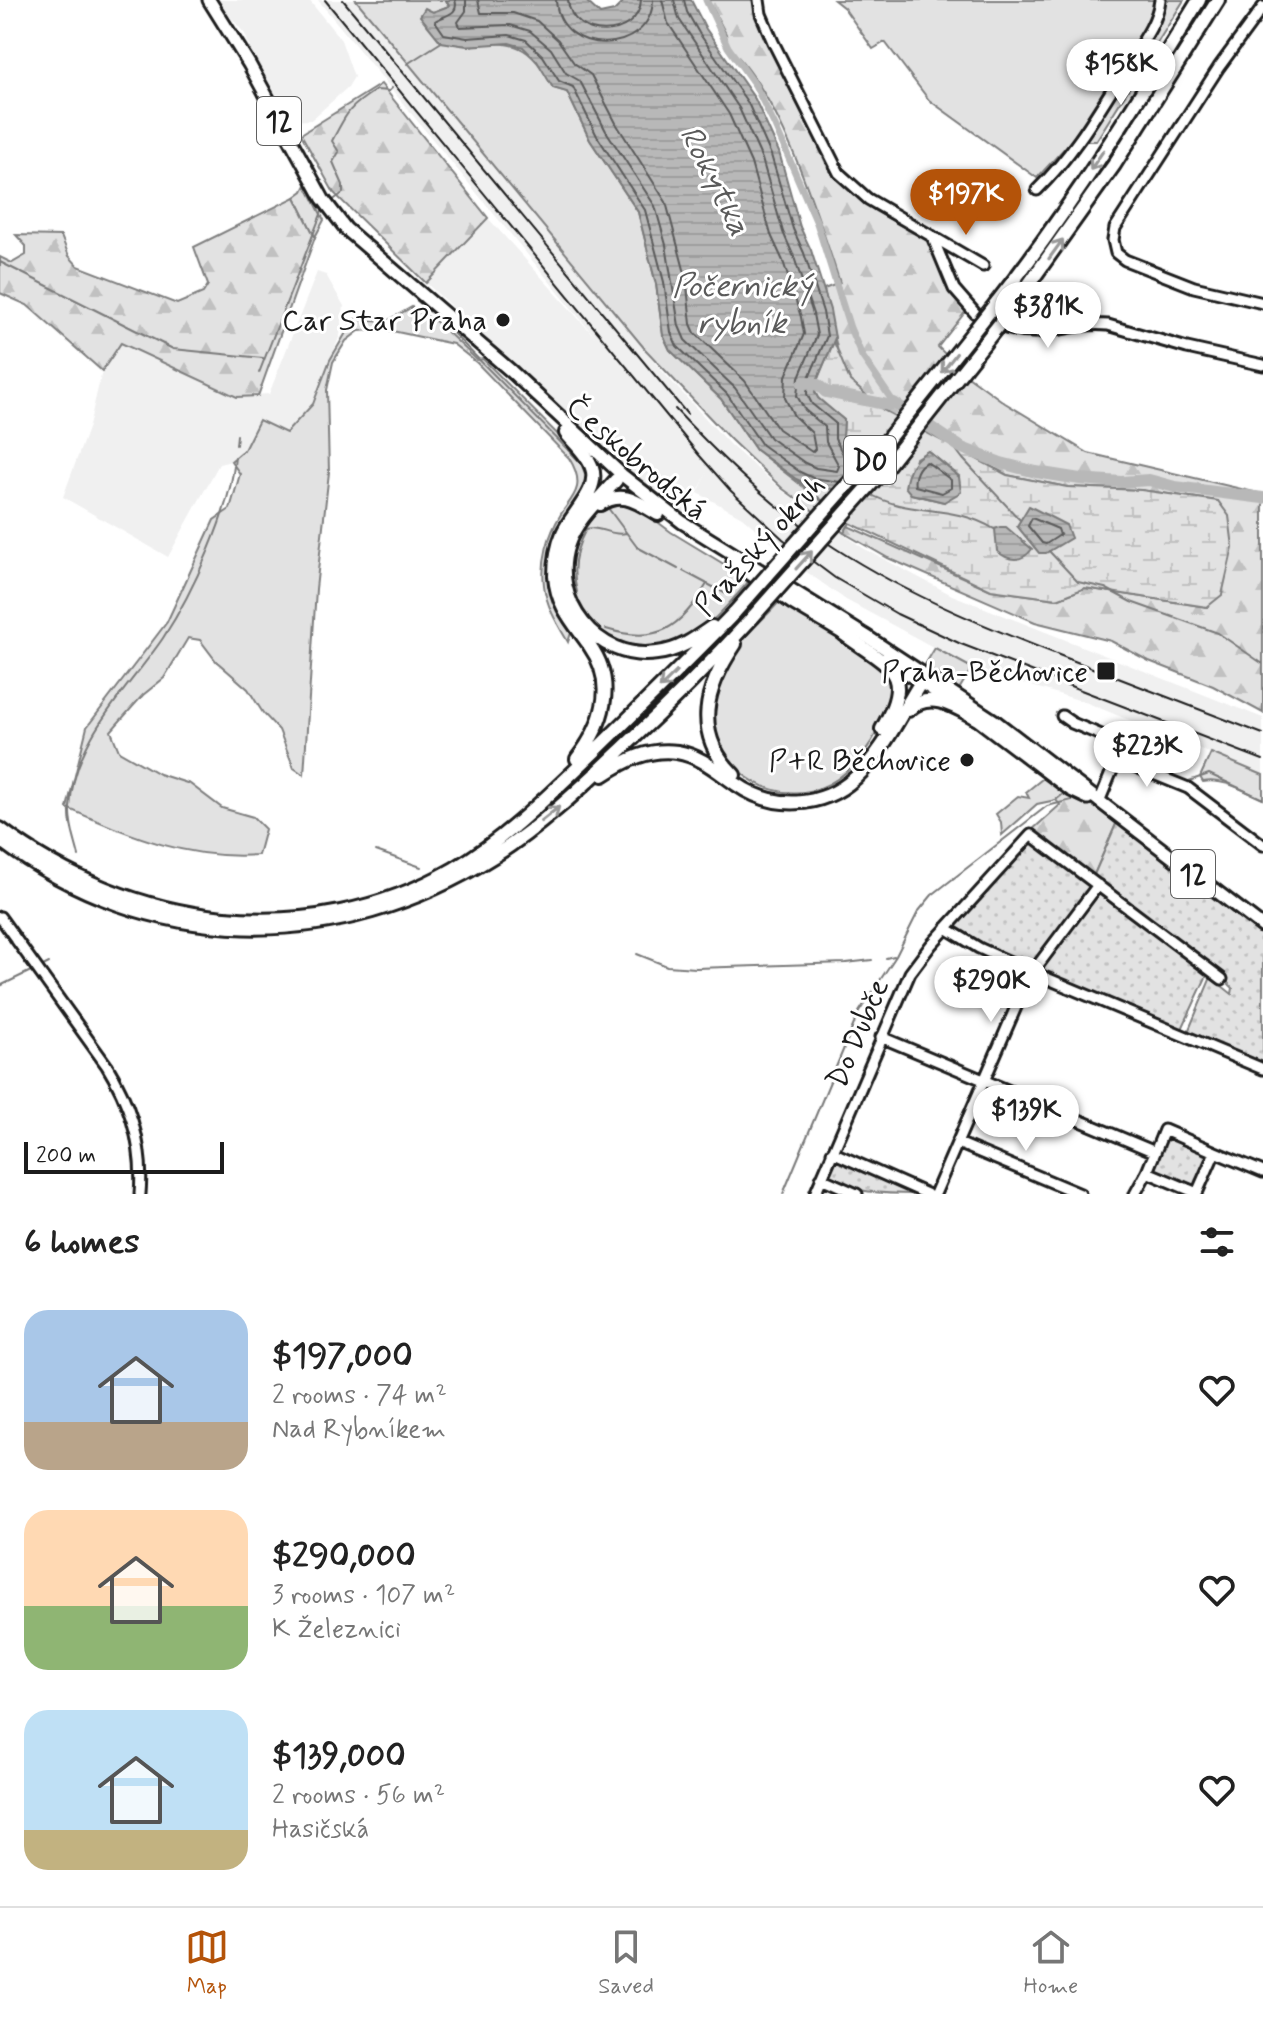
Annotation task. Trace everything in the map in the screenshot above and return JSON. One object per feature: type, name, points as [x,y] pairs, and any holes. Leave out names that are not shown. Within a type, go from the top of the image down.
[{"type":"highway","name":"Pražský okruh","points":[[554,790],[731,615],[888,439],[997,302],[1121,126],[1199,0]]},
{"type":"highway","name":"Pražský okruh","points":[[580,789],[746,625],[888,465],[1009,312],[1114,165],[1218,0]]},
{"type":"highway","points":[[277,924],[356,908],[423,884],[455,868],[489,845],[554,790],[593,736],[601,717],[606,691],[603,673],[597,657],[571,623],[559,598],[556,562],[591,488],[593,477],[590,463],[566,433]]},
{"type":"highway","points":[[616,475],[570,528],[565,584],[576,614],[587,629],[623,651],[638,654],[665,652],[685,644],[731,615]]},
{"type":"highway","points":[[570,528],[599,505],[617,496],[631,498],[658,514]]},
{"type":"highway","points":[[746,625],[715,678],[706,713],[712,743],[732,773],[763,792],[797,797],[833,787],[865,759],[921,677]]},
{"type":"highway","points":[[844,634],[887,666],[898,683],[893,709],[865,759]]},
{"type":"highway","points":[[888,734],[921,677]]},
{"type":"highway","points":[[0,840],[52,874],[107,901],[185,922],[277,924],[356,917],[432,890],[510,846],[580,789],[632,758],[654,752],[672,752],[704,761],[735,784],[763,798],[808,802],[833,793],[855,778],[911,707],[924,700],[945,702],[976,718]]},
{"type":"highway","points":[[0,829],[65,872],[125,898],[186,914],[259,924]]},
{"type":"main road","name":"Českobrodská","points":[[209,0],[336,218],[361,244],[478,343],[658,514],[792,603],[995,721],[1263,927]]},
{"type":"main road","name":"Českobrodská","points":[[478,343],[566,433],[616,475],[682,522],[921,677],[1071,790],[1099,802]]},
{"type":"street","points":[[759,0],[761,14],[773,42],[839,173],[868,199],[983,266]]},
{"type":"street","points":[[1037,190],[1060,166],[1088,128],[1154,22],[1160,0]]},
{"type":"street","points":[[1263,7],[1233,46],[1167,146],[1115,228],[1113,240],[1116,253],[1125,260],[1194,287],[1263,303]]},
{"type":"street","points":[[932,236],[954,289],[975,313]]},
{"type":"street","points":[[1050,298],[1095,324]]},
{"type":"street","points":[[1077,327],[1078,313]]},
{"type":"street","points":[[1002,327],[1045,333],[1095,324],[1263,365]]},
{"type":"street","points":[[1062,716],[1123,744],[1099,802]]},
{"type":"street","points":[[1117,759],[1188,788],[1263,845]]},
{"type":"street","name":"Do Dubče","points":[[815,1194],[910,973],[946,928],[1031,835],[1098,885]]},
{"type":"street","points":[[935,1194],[1032,972],[1098,885],[1222,979]]},
{"type":"street","points":[[0,917],[121,1090],[138,1140],[140,1194]]},
{"type":"street","points":[[946,928],[979,948],[1032,972],[1263,1069]]},
{"type":"street","points":[[881,1037],[1155,1152]]},
{"type":"street","points":[[1135,1194],[1164,1130],[1263,1172]]},
{"type":"street","points":[[958,1143],[1080,1194]]},
{"type":"street","points":[[832,1152],[927,1194]]},
{"type":"street","points":[[1147,1172],[1197,1193],[1215,1152]]},
{"type":"street","points":[[821,1178],[857,1194]]},
{"type":"shaded area","points":[[216,0],[309,0],[341,40],[354,77],[348,87],[311,120],[291,121],[253,57],[245,34]]},
{"type":"shaded area","points":[[318,0],[356,0],[662,371],[730,445],[784,492],[863,548],[952,595],[1263,718],[1263,775],[1085,702],[972,668],[846,600],[804,570],[742,517],[698,493],[707,473],[686,516],[627,469],[426,283],[488,218],[596,338]]},
{"type":"shaded area","points":[[317,272],[326,275],[344,306],[340,335],[313,404],[286,433],[259,420],[244,450],[231,461],[219,464],[168,557],[63,497],[89,426],[102,371],[121,343],[237,396],[269,394]]},
{"type":"green space","points":[[356,0],[446,0],[449,6],[433,12],[467,46],[497,43],[519,48],[537,62],[553,88],[567,92],[590,140],[638,212],[656,284],[663,335],[670,350],[721,399],[756,450],[850,523],[844,533],[783,489],[731,440],[645,349]]},
{"type":"green space","points":[[708,0],[756,0],[763,25],[830,172],[875,211],[927,240],[950,292],[966,311],[938,347],[964,373],[1005,403],[1088,453],[1263,494],[1263,713],[1213,686],[1149,661],[1111,641],[1035,622],[888,558],[844,533],[848,526],[991,590],[1057,599],[1085,588],[1207,607],[1218,501],[1141,490],[1067,487],[1007,475],[883,410],[850,381],[839,357],[824,289],[840,283],[809,191],[764,93],[747,67],[728,47],[726,34]]},
{"type":"green space","points":[[834,0],[1184,0],[1096,141],[1071,141],[1037,178],[929,100],[885,42],[873,49],[844,8]]},
{"type":"green space","points":[[381,84],[488,218],[426,283],[334,193],[301,134]]},
{"type":"green space","points":[[306,185],[324,220],[315,237],[295,197]]},
{"type":"green space","points":[[295,197],[315,237],[258,396],[237,397],[121,343],[102,371],[27,305],[0,293],[0,257],[12,263],[26,255],[26,246],[16,235],[61,236],[69,256],[78,266],[177,304],[203,293],[208,285],[194,247]]},
{"type":"green space","points":[[412,307],[438,323],[477,360],[483,359],[586,463],[585,487],[563,519],[551,548],[550,577],[557,606],[571,633],[568,642],[550,608],[543,576],[546,548],[552,531],[577,487],[576,472],[569,458],[477,363],[453,344],[383,329],[359,331],[346,341],[333,362],[327,390],[329,472],[316,589],[304,775],[294,768],[279,730],[263,713],[248,689],[216,661],[200,640],[188,638],[164,678],[143,695],[111,731],[119,751],[159,774],[190,784],[222,808],[253,817],[265,829],[258,855],[232,856],[183,850],[114,828],[67,808],[87,727],[167,622],[214,520],[230,509],[240,474],[231,461],[244,450],[259,420],[286,433],[313,404],[330,360],[354,319],[387,321]]},
{"type":"green space","points":[[834,342],[850,381],[883,410],[1007,475],[1067,487],[1141,490],[1218,501],[1229,516],[1233,547],[1222,595],[1207,607],[1085,588],[1057,599],[991,590],[850,523],[796,479],[811,486],[859,465],[843,436],[844,420],[815,392]],"holes":[[[928,451],[959,476],[944,502],[911,494],[916,458]]]},
{"type":"green space","points":[[631,502],[671,532],[750,580],[721,612],[696,633],[654,648],[624,644],[599,630],[581,609],[571,582],[572,554],[584,527],[609,503]]},
{"type":"green space","points":[[779,602],[872,659],[894,682],[883,719],[872,742],[846,772],[829,784],[810,791],[772,789],[754,782],[726,755],[712,722],[713,695],[728,661],[743,639]]},
{"type":"green space","points":[[732,624],[734,626],[614,746],[616,750],[579,784],[574,777]]},
{"type":"green space","points":[[935,648],[972,668],[958,691],[923,668]]},
{"type":"green space","points":[[1211,753],[1263,775],[1263,799],[1226,784],[1203,782],[1200,777]]},
{"type":"green space","points":[[1042,779],[1050,779],[1067,791],[1056,800],[1037,804],[1002,835],[1001,822],[996,814],[1018,796],[1029,798],[1026,792]]},
{"type":"green space","points":[[1067,791],[1117,822],[1093,877],[1031,831],[1060,805],[1056,800]]},
{"type":"green space","points":[[1117,822],[1263,933],[1263,1063],[1188,1032],[1211,977],[1232,994],[1233,988],[1093,877]]},
{"type":"green space","points":[[1032,839],[1092,886],[1030,965],[967,937],[954,926]]},
{"type":"green space","points":[[1100,892],[1208,973],[1182,1029],[1045,972],[1043,966]]},
{"type":"green space","points":[[1171,1137],[1208,1154],[1195,1184],[1190,1187],[1155,1173],[1151,1165],[1162,1142]]},
{"type":"green space","points":[[839,1159],[917,1194],[869,1192],[845,1186],[827,1174],[832,1161]]},
{"type":"water","name":"Počernický rybník","points":[[446,0],[585,0],[600,14],[614,11],[625,0],[691,0],[706,29],[755,99],[779,152],[800,227],[811,250],[830,310],[835,338],[815,392],[844,420],[843,436],[859,465],[840,490],[811,486],[796,479],[756,450],[721,399],[670,350],[663,335],[656,284],[638,212],[590,140],[567,92],[553,88],[537,61],[523,47],[509,43],[467,46],[441,42],[420,16],[425,8],[433,12],[449,6]]},
{"type":"water","points":[[928,451],[959,477],[961,492],[944,502],[911,494],[905,487],[912,466]]},
{"type":"water","points":[[1029,506],[1066,525],[1071,538],[1046,553],[1039,553],[1017,526]]},
{"type":"water","points":[[1006,527],[1032,549],[1028,554],[1010,558],[997,551],[995,529]]},
{"type":"waterway","points":[[706,0],[728,47],[755,85],[775,126],[817,223],[862,356],[894,403]]},
{"type":"waterway","points":[[407,64],[440,43]]},
{"type":"waterway","points":[[332,201],[343,193],[343,185],[333,162],[339,152],[332,141],[337,131],[359,101],[376,90],[389,91],[392,88]]},
{"type":"waterway","points":[[259,373],[323,209]]},
{"type":"waterway","points":[[0,262],[173,349],[263,358]]},
{"type":"waterway","points":[[416,300],[438,318],[581,463],[586,476],[583,488]]},
{"type":"waterway","name":"Rokytka","points":[[803,384],[809,382],[826,392],[888,405],[894,403],[962,448],[1036,472],[1121,482],[1149,480],[1175,487],[1263,498]]},
{"type":"waterway","points":[[236,445],[237,435]]},
{"type":"waterway","points":[[947,438],[1020,520]]},
{"type":"waterway","points":[[79,856],[70,808],[73,783],[81,760],[104,717],[163,638],[186,599],[218,526],[235,457]]},
{"type":"waterway","points":[[868,493],[899,505],[962,516],[994,529]]},
{"type":"waterway","points":[[608,508],[637,547],[678,569]]},
{"type":"waterway","points":[[577,592],[575,559],[586,529],[626,533]]},
{"type":"waterway","points":[[1049,551],[1078,582],[1105,588],[1131,602],[1218,633],[1263,664]]},
{"type":"waterway","points":[[683,571],[730,596]]},
{"type":"waterway","points":[[606,629],[640,635],[666,629],[687,612],[707,584]]},
{"type":"waterway","points":[[1186,782],[1209,774],[1263,799]]},
{"type":"waterway","points":[[783,1194],[859,1012],[896,956],[918,912],[932,895],[1047,806],[1076,799]]},
{"type":"waterway","points":[[376,851],[421,867]]},
{"type":"waterway","points":[[637,954],[667,966],[696,968],[872,960]]},
{"type":"waterway","points":[[886,958],[894,956]]},
{"type":"waterway","points":[[41,967],[49,963]]},
{"type":"waterway","points":[[0,986],[35,969]]},
{"type":"railway","points":[[325,0],[699,455],[731,491],[783,539],[835,578],[897,614],[961,644],[1263,760]]},
{"type":"railway","points":[[343,0],[687,414]]},
{"type":"railway","points":[[675,409],[731,466],[792,518],[894,583],[1018,639],[1263,734]]},
{"type":"place","name":"Car Star Praha","points":[[503,320]]},
{"type":"place","name":"Praha-Běchovice","points":[[1106,671]]},
{"type":"place","name":"P+R Běchovice","points":[[967,760]]}]
